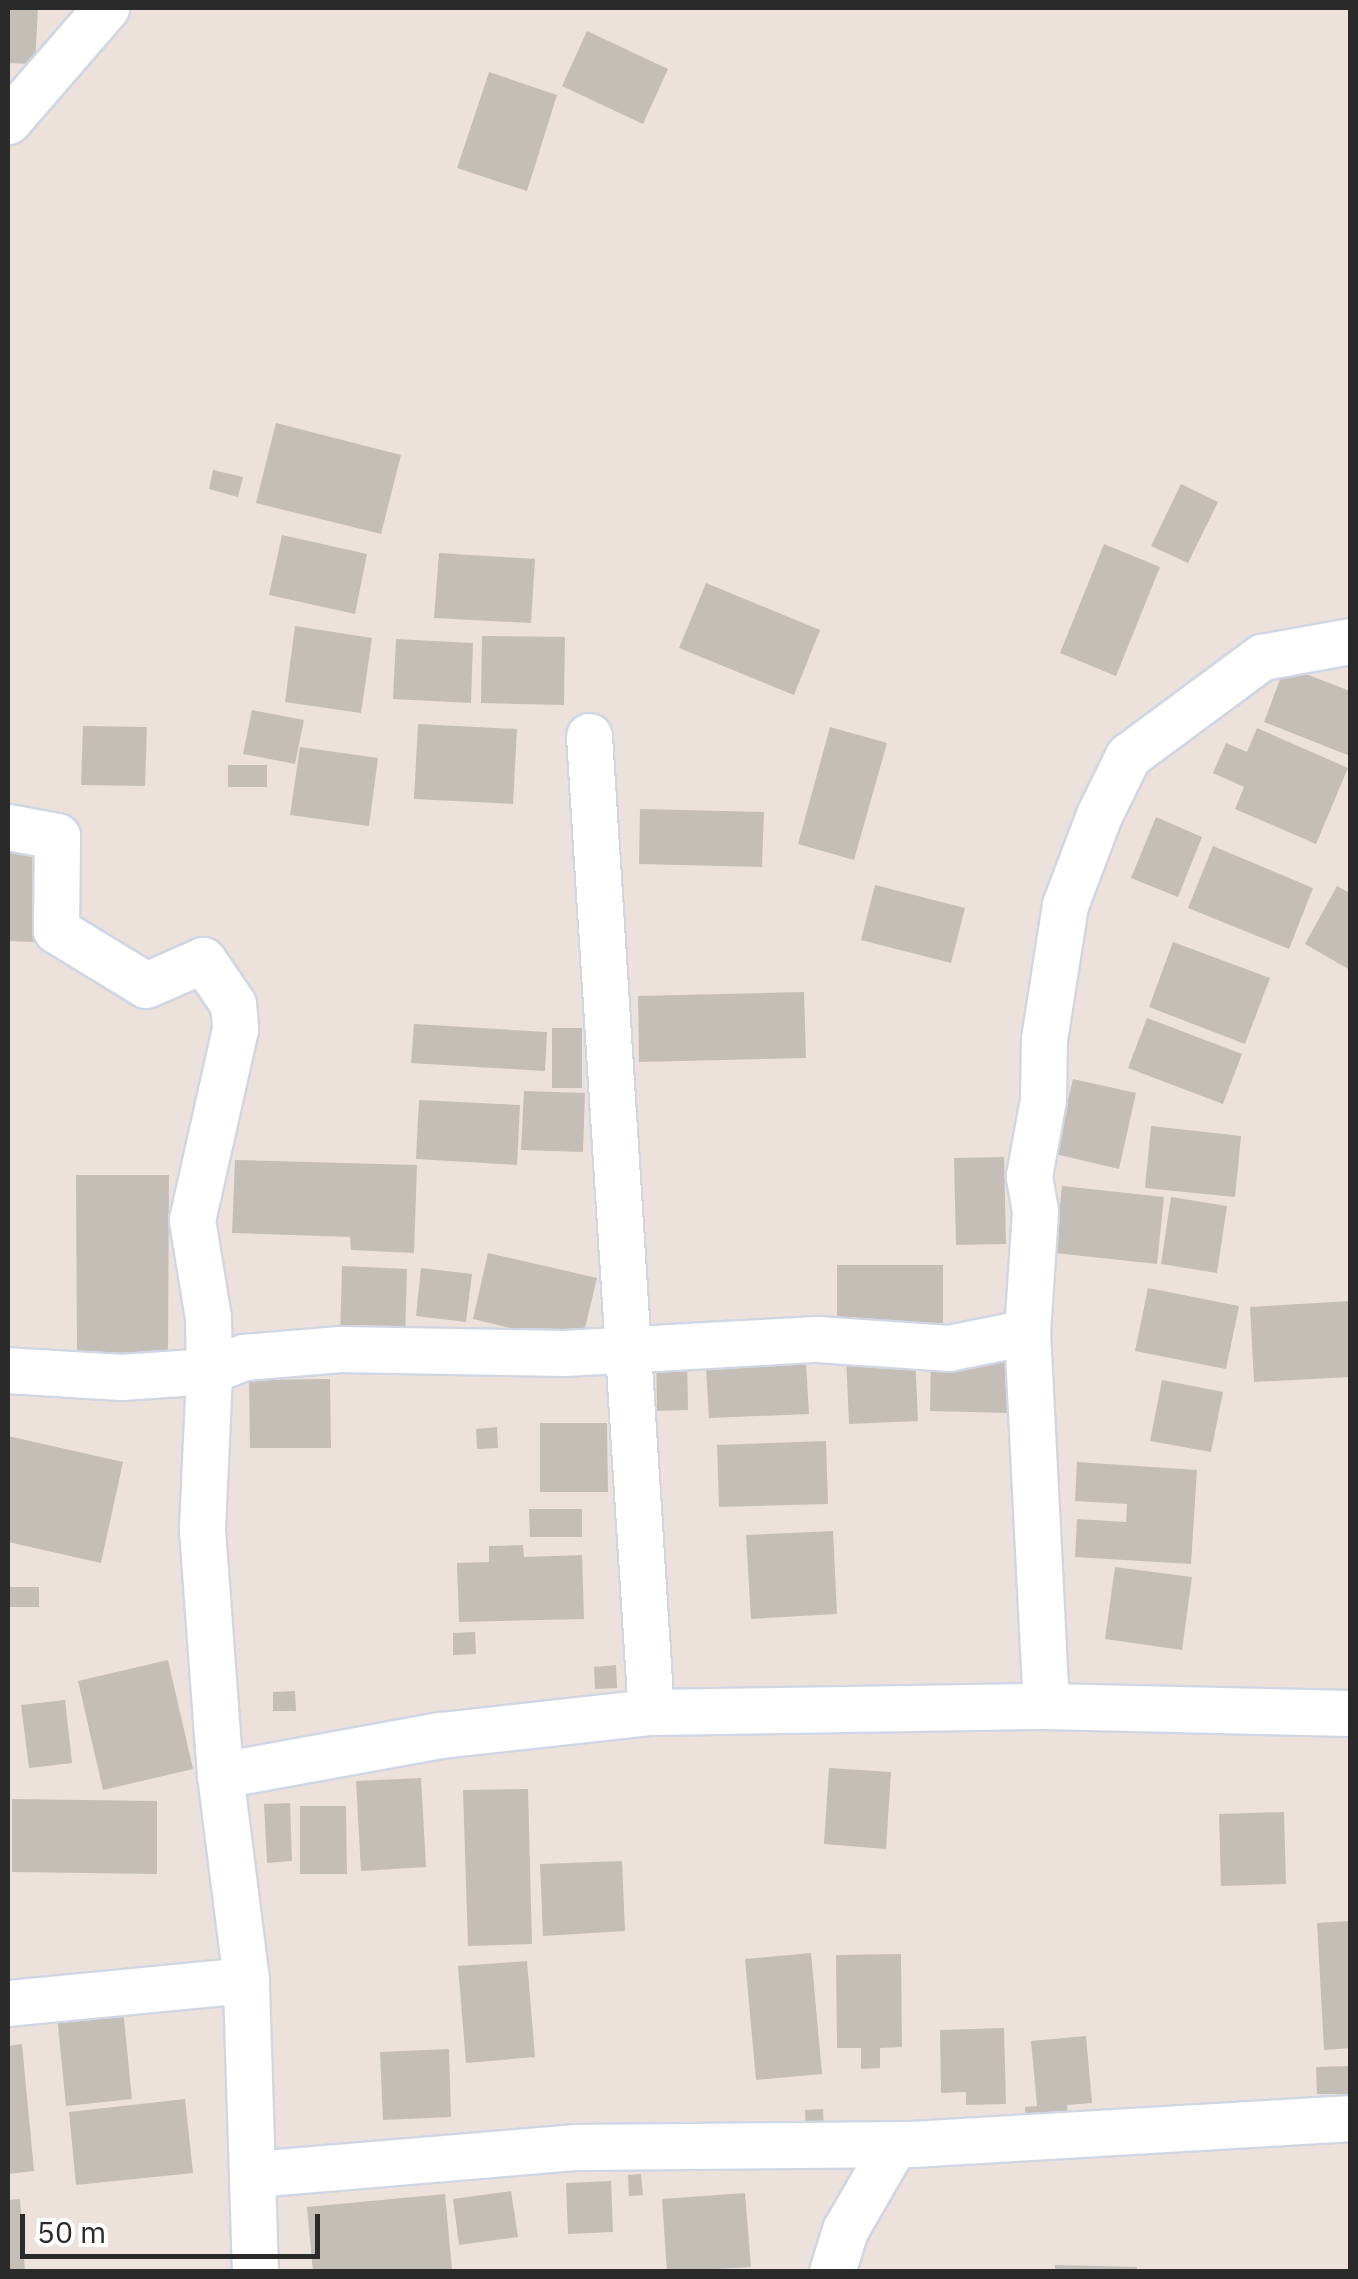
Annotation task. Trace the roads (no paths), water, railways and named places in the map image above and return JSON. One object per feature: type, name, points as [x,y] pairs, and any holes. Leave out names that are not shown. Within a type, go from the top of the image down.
[{"type":"street","points":[[8,121],[106,8]]},
{"type":"street","points":[[1046,1706],[1027,1332],[1035,1211],[1030,1176],[1044,1100],[1046,1020],[1064,905],[1099,815],[1128,756],[1262,657],[1350,641]]},
{"type":"street","points":[[589,736],[632,1348],[651,1712]]},
{"type":"street","points":[[8,826],[56,836],[56,930],[146,986],[202,960],[232,1004],[235,1030],[192,1220],[208,1318],[202,1528],[220,1775],[246,1980],[255,2272]]},
{"type":"street","points":[[8,1370],[121,1377],[209,1371],[244,1357],[340,1349],[564,1353],[817,1339],[948,1348],[1027,1332]]},
{"type":"street","points":[[220,1775],[441,1735],[651,1712],[1046,1706],[1350,1713]]},
{"type":"street","points":[[8,2003],[246,1980]]},
{"type":"street","points":[[254,2174],[577,2147],[894,2145],[1350,2118]]},
{"type":"street","points":[[832,2272],[845,2230],[894,2145]]}]
